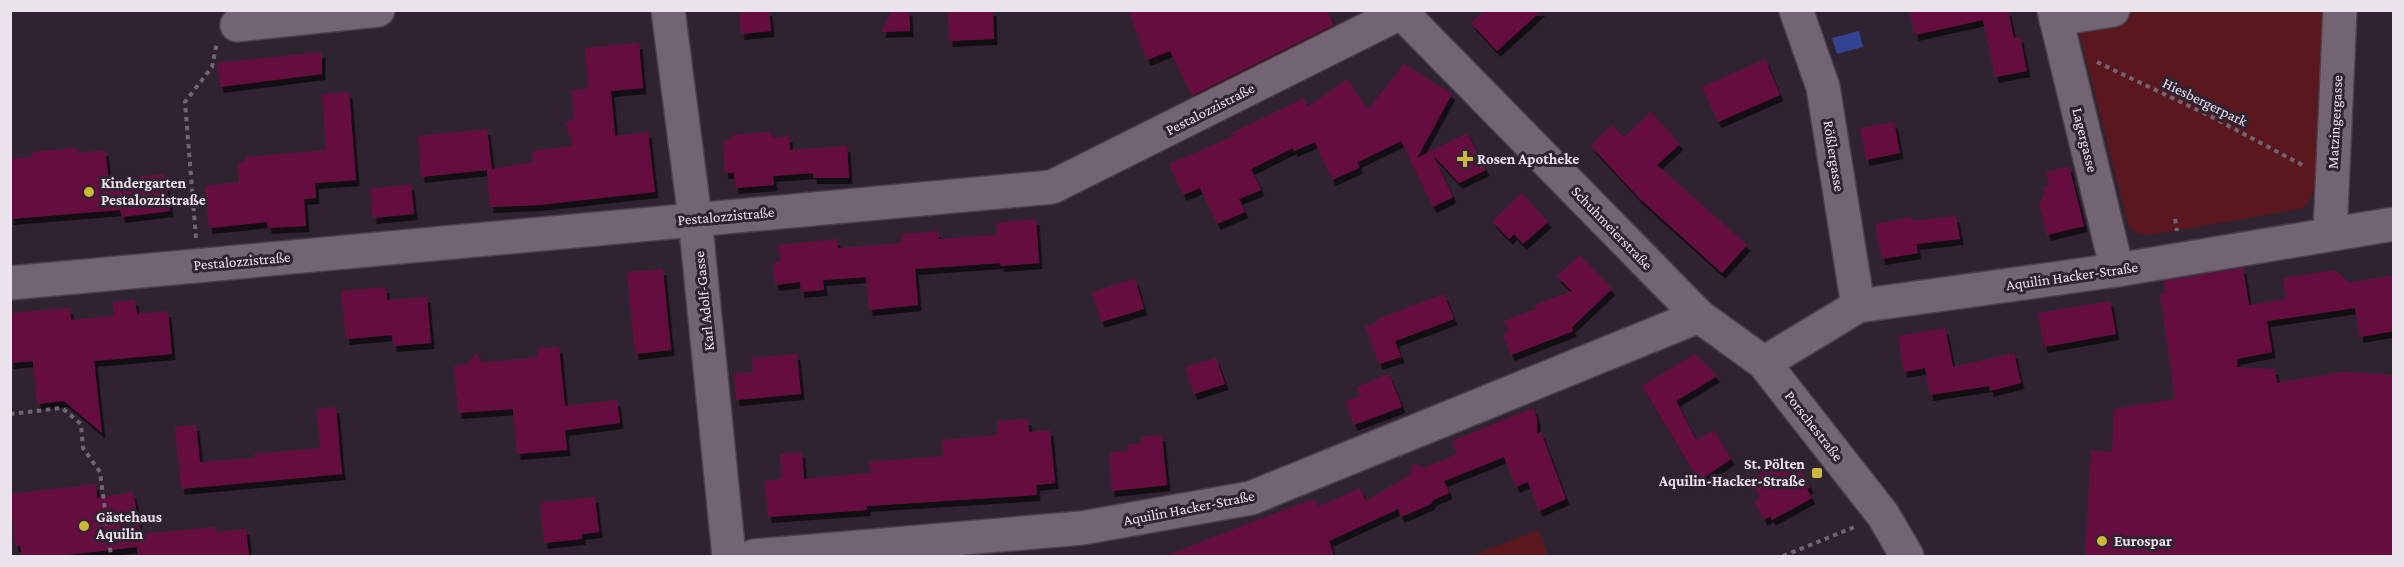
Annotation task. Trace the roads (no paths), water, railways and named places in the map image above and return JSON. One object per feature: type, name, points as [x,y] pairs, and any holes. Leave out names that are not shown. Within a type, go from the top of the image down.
[{"type":"street","points":[[237,25],[378,10]]},
{"type":"street","name":"Karl Adolf-Gasse","points":[[668,10],[695,218],[729,556]]},
{"type":"street","name":"Rößlergasse","points":[[1796,10],[1823,87],[1858,306]]},
{"type":"street","points":[[2055,15],[2113,10]]},
{"type":"street","name":"Matzingergasse","points":[[2330,233],[2340,10]]},
{"type":"street","name":"Pestalozzistraße","points":[[10,283],[695,218],[1052,187],[1402,11]]},
{"type":"street","name":"Schuhmeierstraße","points":[[1402,11],[1699,316]]},
{"type":"street","name":"Lagergasse","points":[[2055,15],[2117,270]]},
{"type":"street","name":"Aquilin Hacker-Straße","points":[[1764,363],[1858,306],[2117,270],[2394,224]]},
{"type":"street","name":"Aquilin Hacker-Straße","points":[[754,556],[1082,528],[1251,498],[1699,316]]},
{"type":"street","name":"Porschestraße","points":[[1699,316],[1764,363],[1883,515],[1907,556]]},
{"type":"water","points":[[1859,31],[1863,47],[1837,54],[1832,38]]},
{"type":"place","name":"Rosen Apotheke","points":[[1465,159]]},
{"type":"place","name":"Kindergarten Pestalozzistraße","points":[[89,192]]},
{"type":"place","name":"St. Pölten Aquilin-Hacker-Straße","points":[[1817,473]]},
{"type":"place","name":"Gästehaus Aquilin","points":[[84,526]]},
{"type":"place","name":"Eurospar","points":[[2102,541]]}]
